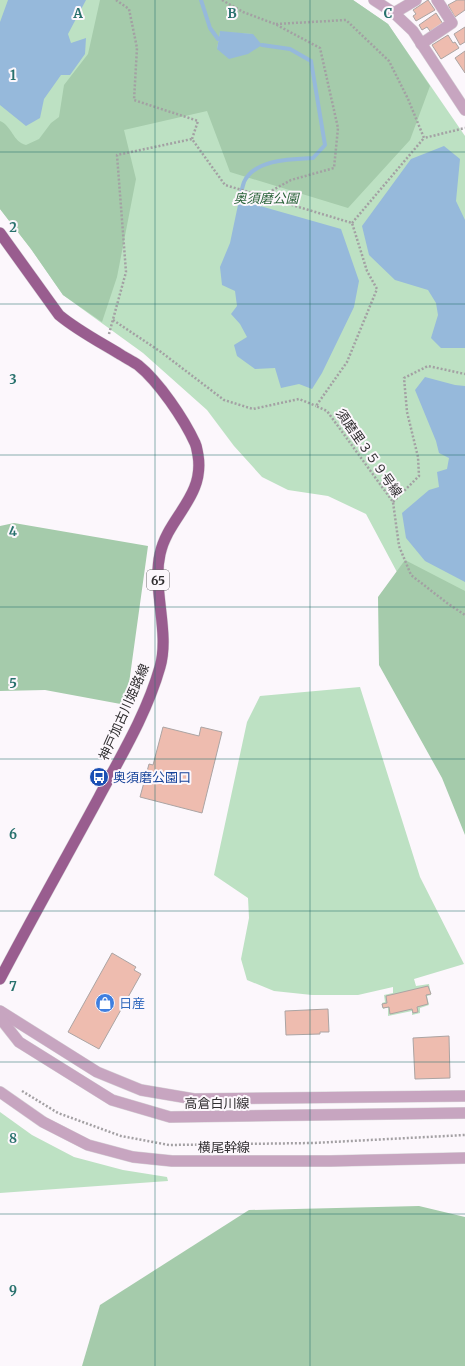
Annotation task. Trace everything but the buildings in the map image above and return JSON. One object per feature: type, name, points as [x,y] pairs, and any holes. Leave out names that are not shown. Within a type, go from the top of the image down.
[{"type":"main road","name":"神戸加古川姫路線","points":[[0,232],[59,315],[72,325],[137,365],[156,383],[196,445],[199,463],[198,480],[193,494],[168,534],[160,553],[158,571],[163,644],[161,665],[148,700],[127,745],[0,979]]},
{"type":"street","points":[[374,0],[394,13],[413,31],[465,110]]},
{"type":"street","points":[[394,13],[416,0]]},
{"type":"street","points":[[421,44],[452,23],[437,0]]},
{"type":"street","name":"高倉白川線","points":[[0,1011],[97,1072],[141,1090],[194,1099],[465,1096]]},
{"type":"street","name":"高倉白川線","points":[[0,1018],[19,1042],[112,1100],[170,1117],[465,1113]]},
{"type":"street","name":"横尾幹線","points":[[0,1092],[43,1122],[88,1145],[133,1157],[172,1162],[465,1158]]},
{"type":"path","points":[[116,0],[129,9],[137,48],[134,100],[198,121],[192,139]]},
{"type":"path","points":[[222,0],[243,12],[276,24],[320,48],[338,128],[334,168],[291,180],[262,196]]},
{"type":"path","points":[[276,24],[346,20],[388,61],[408,99],[424,138]]},
{"type":"path","points":[[192,139],[225,184],[352,224],[424,138],[465,128]]},
{"type":"path","points":[[105,345],[126,272],[117,155],[192,139]]},
{"type":"path","name":"須磨里３５９号線","points":[[352,224],[368,271],[377,289],[347,362],[316,406],[327,411],[393,502],[399,546],[411,575],[447,604],[465,615]]},
{"type":"path","points":[[113,320],[161,352],[224,400],[253,409],[299,399],[316,406]]},
{"type":"path","points":[[393,502],[420,476],[418,457],[407,412],[404,378],[428,366],[465,374]]},
{"type":"path","points":[[17,1088],[58,1114],[120,1136],[169,1145],[313,1143],[465,1135]]},
{"type":"green space","name":"奥須磨公園","points":[[0,0],[353,0],[388,24],[465,136],[465,632],[406,589],[366,514],[328,496],[288,490],[262,477],[234,446],[207,410],[143,353],[63,295],[31,249],[0,209]]},
{"type":"green space","points":[[100,0],[353,0],[388,24],[430,86],[410,140],[348,208],[230,172],[207,111],[124,130],[136,179],[117,277],[102,322],[63,295],[31,249],[0,209],[0,121],[7,126],[18,141],[26,145],[39,139],[51,123],[59,117],[64,85],[88,54]],"holes":[[[220,32],[253,34],[217,49]]]},
{"type":"green space","points":[[14,523],[148,546],[126,705],[45,690],[0,691],[0,526]]},
{"type":"green space","points":[[405,560],[465,591],[465,835],[442,778],[379,665],[378,597]]},
{"type":"green space","points":[[360,687],[420,877],[464,964],[414,979],[416,986],[429,984],[431,995],[427,996],[429,1005],[420,1008],[420,1013],[412,1015],[412,1011],[388,1016],[388,1007],[383,1009],[382,1003],[385,1002],[384,995],[393,993],[393,987],[358,995],[312,995],[274,991],[247,980],[241,959],[249,918],[248,898],[214,875],[247,722],[260,696]]},
{"type":"green space","points":[[0,1112],[32,1135],[74,1157],[123,1170],[167,1177],[168,1181],[0,1193]]},
{"type":"green space","points":[[419,1206],[465,1217],[465,1366],[82,1366],[100,1305],[249,1210]]},
{"type":"water","points":[[8,0],[86,0],[68,34],[71,43],[86,38],[85,54],[70,75],[61,75],[44,99],[40,118],[26,126],[0,105],[0,22]]},
{"type":"water","points":[[220,31],[253,34],[262,45],[248,54],[229,59],[217,49]]},
{"type":"water","points":[[444,146],[460,159],[456,201],[465,220],[465,348],[441,348],[431,338],[438,315],[436,303],[428,290],[395,280],[369,255],[362,226],[411,159]]},
{"type":"water","points":[[239,200],[341,229],[359,281],[354,307],[322,373],[312,389],[299,384],[281,388],[275,368],[255,369],[237,356],[234,345],[247,337],[240,324],[231,314],[237,306],[235,291],[222,285],[220,267],[230,243]]},
{"type":"water","points":[[425,377],[455,385],[465,386],[465,582],[425,561],[406,538],[402,513],[429,490],[439,487],[437,472],[447,469],[449,458],[439,453],[436,441],[415,390]]},
{"type":"waterway","points":[[201,0],[210,28],[218,39]]},
{"type":"waterway","points":[[239,200],[244,182],[249,174],[256,169],[284,160],[313,158],[325,145],[311,61],[290,49],[262,45]]},
{"type":"place","name":"奥須磨公園口","points":[[99,777]]},
{"type":"place","name":"日産","points":[[105,1003]]}]
